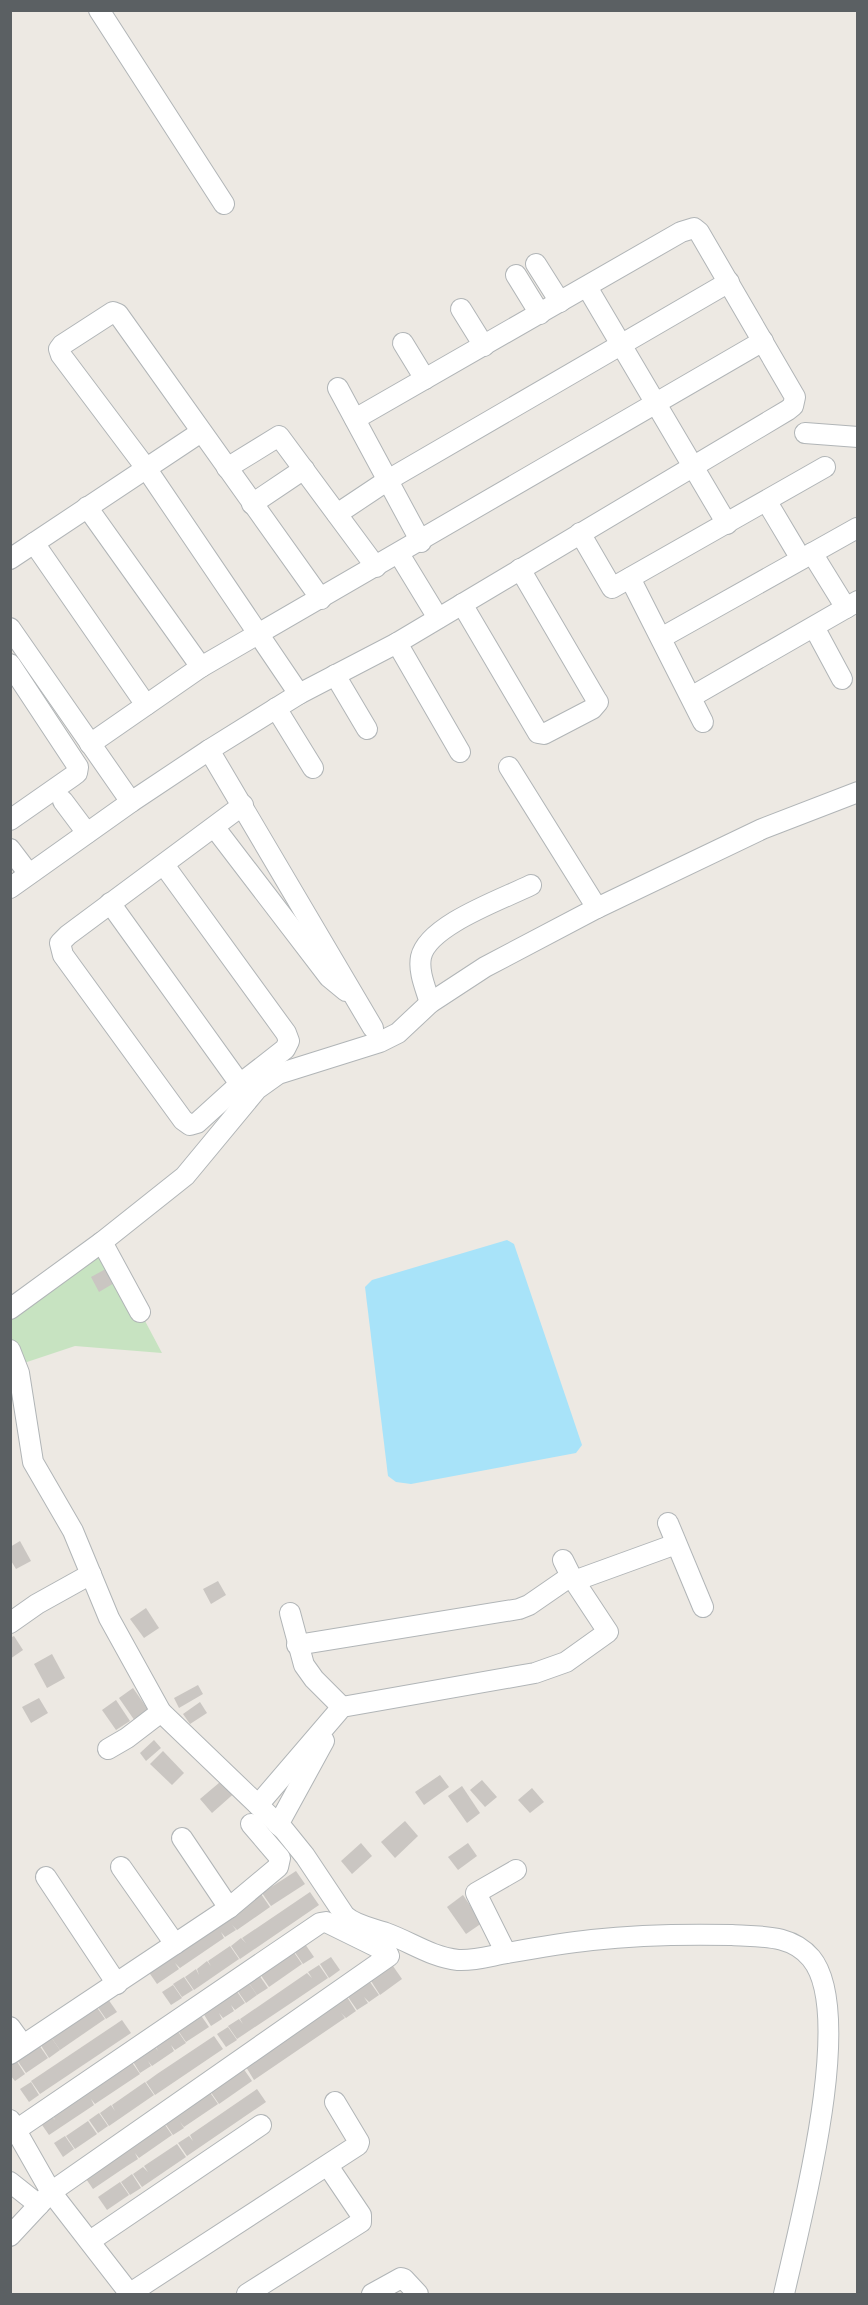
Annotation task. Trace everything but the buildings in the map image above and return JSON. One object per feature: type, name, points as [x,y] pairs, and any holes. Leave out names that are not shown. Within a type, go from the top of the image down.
[{"type":"street","points":[[99,10],[224,204]]},
{"type":"street","points":[[10,888],[131,802],[276,708],[397,643],[793,406],[795,397],[729,282],[699,232],[694,228],[686,229],[355,419]]},
{"type":"street","points":[[536,264],[561,302]]},
{"type":"street","points":[[516,275],[540,314]]},
{"type":"street","points":[[338,514],[388,480],[729,282]]},
{"type":"street","points":[[587,287],[727,524]]},
{"type":"street","points":[[461,309],[484,346]]},
{"type":"street","points":[[299,694],[146,468],[59,349],[62,345],[112,312],[116,312],[321,599]]},
{"type":"street","points":[[90,744],[201,667],[421,542],[763,341]]},
{"type":"street","points":[[403,344],[425,379]]},
{"type":"street","points":[[338,387],[421,542]]},
{"type":"street","points":[[10,559],[201,432]]},
{"type":"street","points":[[805,433],[858,437]]},
{"type":"street","points":[[227,468],[279,436],[376,567]]},
{"type":"street","points":[[580,533],[611,588],[767,502],[825,467]]},
{"type":"street","points":[[252,504],[304,469]]},
{"type":"street","points":[[691,697],[852,605],[807,556],[767,502]]},
{"type":"street","points":[[87,507],[201,667]]},
{"type":"street","points":[[661,638],[857,528]]},
{"type":"street","points":[[34,543],[146,705]]},
{"type":"street","points":[[399,554],[438,618]]},
{"type":"street","points":[[462,604],[538,733],[544,734],[592,709],[598,702],[520,569]]},
{"type":"street","points":[[630,578],[703,722]]},
{"type":"street","points":[[814,627],[842,680]]},
{"type":"street","points":[[10,628],[131,802]]},
{"type":"street","points":[[397,643],[460,752]]},
{"type":"street","points":[[10,664],[78,767],[77,773],[72,777],[10,820]]},
{"type":"street","points":[[335,675],[367,729]]},
{"type":"street","points":[[276,708],[313,768]]},
{"type":"street","points":[[209,750],[373,1028]]},
{"type":"street","points":[[509,766],[597,908]]},
{"type":"street","points":[[10,1308],[102,1242],[184,1176],[257,1089],[278,1074],[380,1042],[398,1033],[430,1003],[485,967],[597,908],[762,829],[858,792]]},
{"type":"street","points":[[63,801],[87,833]]},
{"type":"street","points":[[164,865],[286,1033],[289,1041],[285,1049],[240,1084],[197,1123],[190,1125],[183,1120],[63,955],[60,943],[110,903],[243,806]]},
{"type":"street","points":[[215,828],[329,977],[355,995]]},
{"type":"street","points":[[10,849],[30,874]]},
{"type":"street","points":[[430,1003],[420,960],[424,946],[436,935],[463,918],[531,885]]},
{"type":"street","points":[[110,903],[240,1084]]},
{"type":"street","points":[[102,1242],[140,1312]]},
{"type":"street","points":[[10,1350],[19,1373],[33,1462],[73,1531],[109,1618],[161,1712],[278,1825],[304,1856],[345,1916],[353,1923],[386,1933],[422,1950],[459,1960],[484,1959],[506,1953],[593,1940],[707,1934],[780,1937],[811,1958],[819,1972],[828,1999],[829,2040],[820,2132],[784,2295]]},
{"type":"street","points":[[668,1523],[703,1607]]},
{"type":"street","points":[[297,1645],[519,1608],[529,1605],[569,1573],[676,1544]]},
{"type":"street","points":[[258,1804],[342,1707],[535,1673],[566,1662],[608,1632],[569,1573]]},
{"type":"street","points":[[10,1623],[37,1604],[91,1574]]},
{"type":"street","points":[[290,1612],[304,1665],[314,1680],[342,1707]]},
{"type":"street","points":[[278,1825],[342,1707]]},
{"type":"street","points":[[108,1749],[127,1738],[161,1712]]},
{"type":"street","points":[[10,2027],[17,2050],[229,1908],[280,1864],[280,1858],[251,1824]]},
{"type":"street","points":[[182,1838],[229,1908]]},
{"type":"street","points":[[121,1867],[175,1944]]},
{"type":"street","points":[[506,1953],[476,1893],[516,1870]]},
{"type":"street","points":[[46,1877],[117,1984]]},
{"type":"street","points":[[10,2236],[45,2199],[376,1966],[389,1956],[387,1952],[326,1922],[320,1923],[13,2125],[45,2199]]},
{"type":"street","points":[[10,2182],[45,2199],[90,2241],[129,2294],[328,2166],[358,2144],[335,2102]]},
{"type":"street","points":[[90,2241],[261,2125]]},
{"type":"street","points":[[246,2295],[361,2222],[361,2214],[328,2166]]},
{"type":"street","points":[[372,2295],[400,2278],[404,2278],[418,2295]]},
{"type":"green space","points":[[101,1238],[162,1353],[75,1346],[21,1364],[11,1344],[11,1304]]},
{"type":"water","points":[[507,1240],[514,1244],[582,1445],[576,1453],[411,1484],[396,1482],[388,1476],[365,1287],[372,1280]]}]
